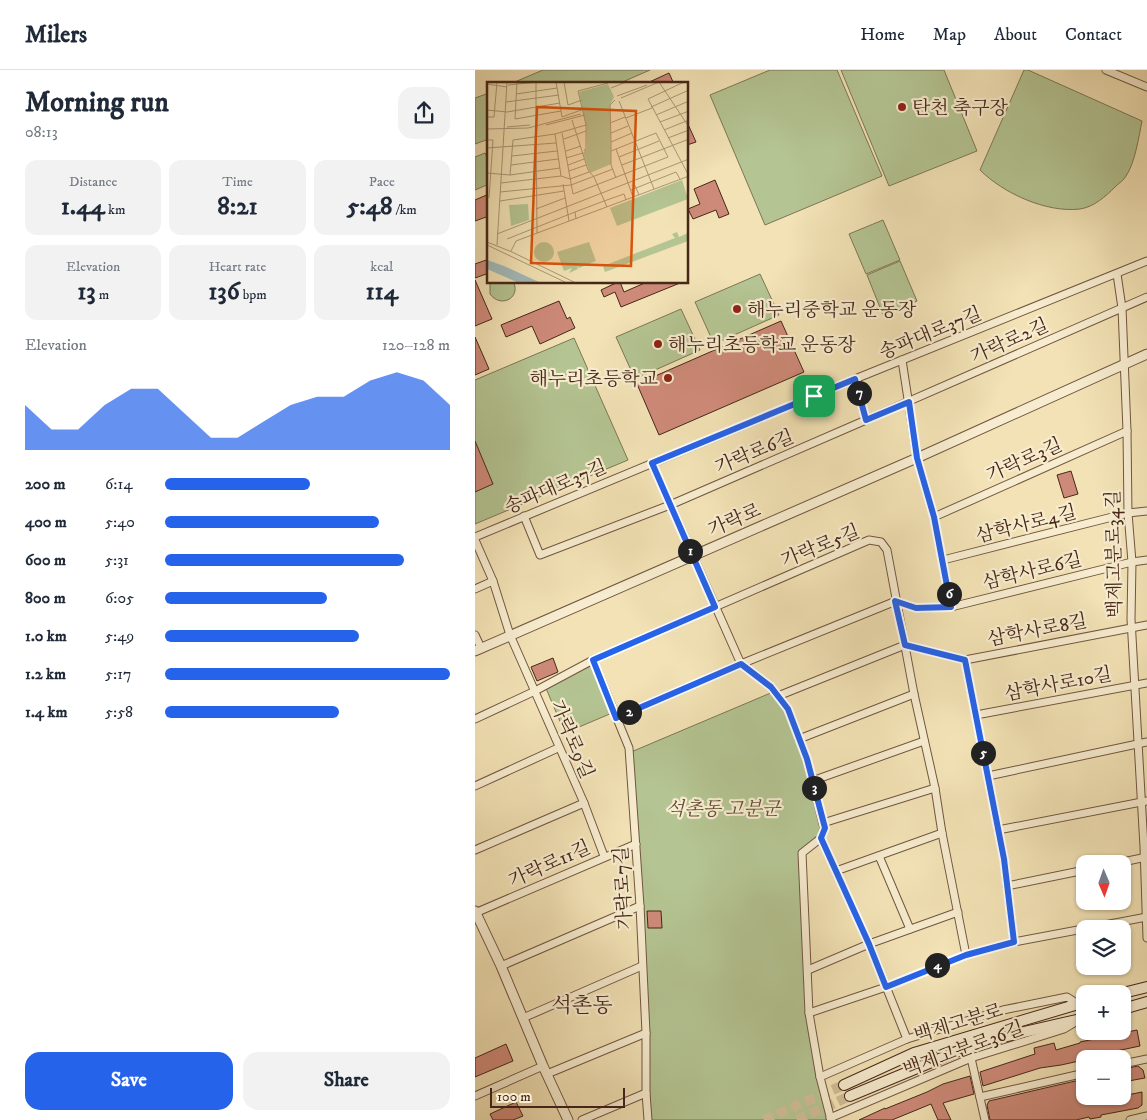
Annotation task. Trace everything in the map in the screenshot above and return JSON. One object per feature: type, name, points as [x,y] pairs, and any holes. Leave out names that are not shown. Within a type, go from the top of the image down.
[{"type":"main road","points":[[1131,991],[1147,987]]},
{"type":"main road","points":[[1131,1007],[1147,1002]]},
{"type":"main road","name":"백제고분로","points":[[844,1084],[914,1053],[1076,1004]]},
{"type":"main road","name":"백제고분로","points":[[850,1096],[968,1047],[1076,1021]]},
{"type":"street","points":[[1106,70],[1147,87]]},
{"type":"street","name":"송파대로37길","points":[[475,538],[855,379],[1147,261]]},
{"type":"street","points":[[1117,274],[1122,308],[1123,364]]},
{"type":"street","name":"가락로2길","points":[[866,420],[1147,297]]},
{"type":"street","name":"가락로","points":[[478,649],[917,458],[1147,354]]},
{"type":"street","points":[[902,360],[917,458],[934,517],[951,607]]},
{"type":"street","name":"백제고분로34길","points":[[1123,364],[1127,432],[1128,514],[1132,562],[1131,627],[1137,744],[1144,802],[1147,938]]},
{"type":"street","points":[[855,379],[866,420]]},
{"type":"street","name":"가락로6길","points":[[524,516],[540,555],[670,505],[866,420]]},
{"type":"street","name":"가락로3길","points":[[934,517],[1127,432]]},
{"type":"street","points":[[652,463],[741,664],[763,680],[788,709],[807,759],[825,828],[821,838],[801,853],[809,1013],[820,1077],[830,1119]]},
{"type":"street","name":"삼학사로4길","points":[[943,560],[1128,514],[1147,511]]},
{"type":"street","points":[[475,538],[493,581],[510,635]]},
{"type":"street","name":"가락로5길","points":[[535,691],[593,660],[869,540],[881,542],[887,550],[895,601],[935,788],[966,955]]},
{"type":"street","name":"삼학사로6길","points":[[895,601],[916,608],[951,607],[1132,562],[1147,560]]},
{"type":"street","points":[[475,588],[493,581]]},
{"type":"street","points":[[616,718],[895,601]]},
{"type":"street","name":"삼학사로8길","points":[[905,645],[965,660],[1147,625]]},
{"type":"street","points":[[475,635],[478,649]]},
{"type":"street","name":"가락로9길","points":[[510,635],[584,803],[604,856]]},
{"type":"street","points":[[778,696],[905,645]]},
{"type":"street","name":"가락로7길","points":[[593,660],[629,748],[640,906],[648,1120]]},
{"type":"street","points":[[965,660],[998,830],[1014,942]]},
{"type":"street","name":"삼학사로10길","points":[[976,715],[1147,683]]},
{"type":"street","points":[[475,719],[535,691]]},
{"type":"street","points":[[799,739],[914,694]]},
{"type":"street","points":[[812,781],[924,741]]},
{"type":"street","points":[[988,776],[1147,742]]},
{"type":"street","points":[[475,786],[559,748]]},
{"type":"street","points":[[823,823],[935,788]]},
{"type":"street","points":[[998,830],[1144,802]]},
{"type":"street","points":[[475,850],[584,803]]},
{"type":"street","points":[[836,871],[942,833]]},
{"type":"street","points":[[821,838],[869,944],[907,1038]]},
{"type":"street","name":"가락로11길","points":[[568,1120],[501,966],[475,913],[604,856],[636,844]]},
{"type":"street","points":[[879,856],[910,929]]},
{"type":"street","points":[[1131,860],[1146,857]]},
{"type":"street","points":[[1007,886],[1076,872]]},
{"type":"street","points":[[501,966],[640,906]]},
{"type":"street","points":[[808,970],[869,944],[958,912]]},
{"type":"street","points":[[809,1013],[886,987],[966,955],[1014,942],[1147,917]]},
{"type":"street","points":[[523,1018],[642,966]]},
{"type":"street","name":"백제고분로36길","points":[[820,1077],[907,1038],[1003,1010],[1067,997],[1076,1001]]},
{"type":"street","name":"백제고분로36길","points":[[830,1119],[971,1058],[1064,1030],[1076,1023]]},
{"type":"street","points":[[475,1096],[646,1033]]},
{"type":"street","points":[[971,1058],[985,1120]]},
{"type":"street","points":[[1131,1062],[1147,1059]]},
{"type":"street","points":[[980,1097],[1076,1075]]},
{"type":"street","points":[[582,1120],[646,1092]]},
{"type":"street","points":[[1130,1120],[1147,1116]]},
{"type":"green space","points":[[543,70],[650,70],[623,82],[515,82]]},
{"type":"green space","points":[[770,70],[837,70],[882,176],[765,225],[710,95]]},
{"type":"green space","points":[[841,70],[944,70],[977,151],[889,186]]},
{"type":"green space","points":[[1024,70],[1028,70],[1142,121],[1129,171],[1125,177],[1095,204],[1080,209],[1067,209],[1039,204],[1013,194],[980,170]]},
{"type":"green space","points":[[487,94],[487,140],[475,144],[475,98]]},
{"type":"green space","points":[[485,153],[487,158],[487,185],[475,190],[475,157]]},
{"type":"green space","points":[[883,220],[900,260],[866,274],[849,234]]},
{"type":"green space","points":[[900,261],[917,301],[883,315],[867,275]]},
{"type":"green space","name":"해누리중학교 운동장","points":[[760,274],[779,315],[714,344],[695,302]]},
{"type":"green space","points":[[490,284],[514,284],[514,293],[508,300],[499,300],[490,294]]},
{"type":"green space","name":"해누리초등학교 운동장","points":[[681,309],[700,350],[635,379],[616,337]]},
{"type":"green space","points":[[574,338],[628,460],[475,524],[475,380]]},
{"type":"green space","points":[[593,665],[612,713],[565,733],[545,686]]},
{"type":"green space","name":"석촌동 고분군","points":[[773,692],[786,710],[805,760],[822,824],[818,838],[799,853],[805,970],[828,1120],[649,1120],[631,752]]},
{"type":"building","points":[[669,73],[673,82],[649,82]]},
{"type":"building","points":[[689,126],[696,142],[689,144]]},
{"type":"building","points":[[715,180],[729,214],[719,218],[716,210],[693,219],[689,209],[700,204],[694,189]]},
{"type":"building","points":[[487,195],[487,217],[475,221],[475,200]]},
{"type":"building","points":[[487,260],[487,274],[475,278],[475,264]]},
{"type":"building","points":[[475,280],[492,319],[475,326]]},
{"type":"building","points":[[614,284],[621,284],[624,292],[642,284],[678,284],[621,307],[615,292],[604,297],[601,290]]},
{"type":"building","points":[[559,301],[567,319],[570,317],[575,328],[540,344],[532,326],[506,337],[501,325]]},
{"type":"building","points":[[781,321],[804,372],[659,435],[637,384]]},
{"type":"building","points":[[475,337],[489,369],[475,375]]},
{"type":"building","points":[[475,441],[493,484],[475,492]]},
{"type":"building","points":[[1071,471],[1078,494],[1064,498],[1057,475]]},
{"type":"building","points":[[553,658],[558,672],[537,681],[531,667]]},
{"type":"building","points":[[647,911],[661,911],[662,928],[648,928]]},
{"type":"building","points":[[1137,1030],[1140,1046],[1121,1050],[1076,1050],[1076,1062],[1040,1068],[983,1086],[980,1072],[1035,1054],[1034,1048],[1054,1043],[1056,1050],[1090,1040],[1131,1040],[1131,1031]]},
{"type":"building","points":[[506,1044],[513,1061],[475,1077],[475,1058]]},
{"type":"building","points":[[1138,1066],[1143,1070],[1145,1078],[1131,1081],[1131,1067]]},
{"type":"building","points":[[970,1076],[974,1094],[943,1103],[951,1120],[938,1120],[931,1104],[892,1120],[859,1120],[943,1084]]},
{"type":"building","points":[[1076,1081],[1076,1105],[1131,1105],[1131,1094],[1142,1092],[1142,1105],[1138,1108],[1101,1115],[1101,1117],[1076,1120],[990,1120],[987,1105],[989,1101]]},
{"type":"building","points":[[516,1102],[523,1116],[513,1120],[493,1120],[490,1114]]},
{"type":"tunnel","points":[[764,1120],[844,1085]]},
{"type":"tunnel","points":[[797,1120],[850,1096]]},
{"type":"place","name":"탄천 축구장","points":[[902,107]]},
{"type":"place","name":"해누리중학교 운동장","points":[[737,309]]},
{"type":"place","name":"해누리초등학교 운동장","points":[[658,344]]},
{"type":"place","name":"해누리초등학교","points":[[668,378]]},
{"type":"district","name":"석촌동","points":[[582,1005]]},
{"type":"route","points":[[855,379],[866,420],[909,402],[917,458],[934,517],[951,607],[916,608],[895,601],[905,645],[965,660],[1004,859],[1014,942],[966,955],[886,987],[869,944],[821,838],[825,828],[807,759],[788,709],[771,687],[741,664],[616,718],[593,660],[715,607],[652,463],[814,396],[855,379]]}]
